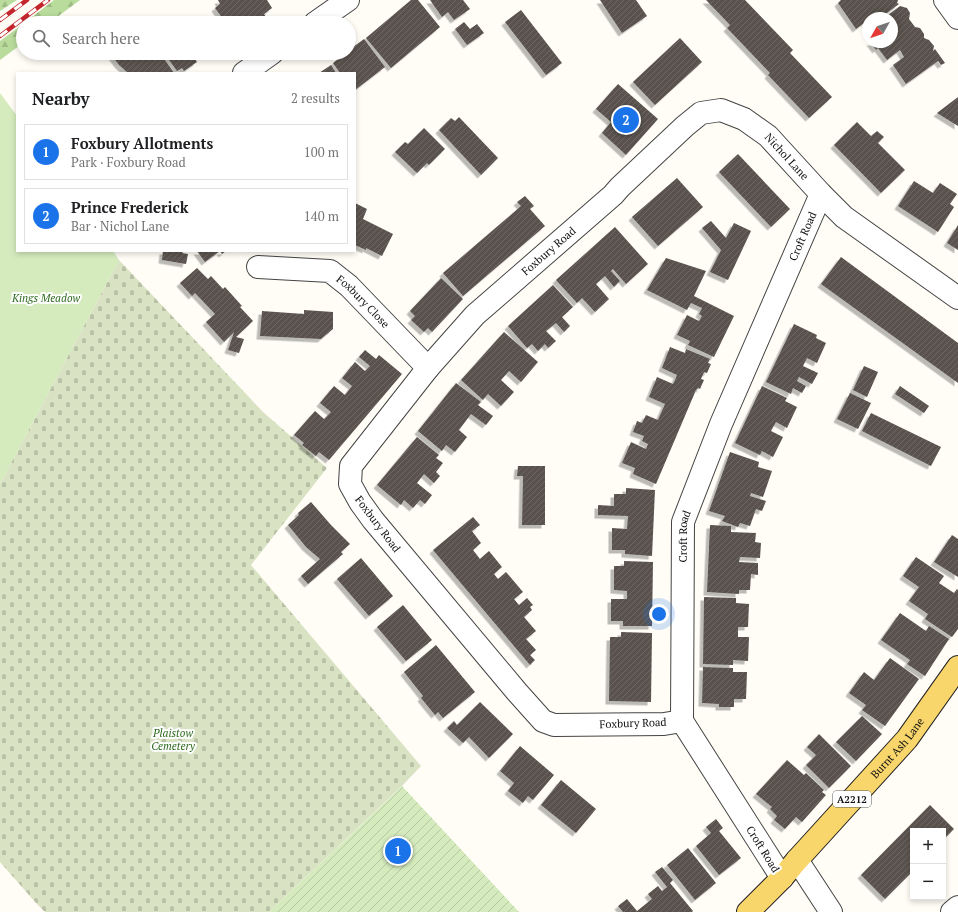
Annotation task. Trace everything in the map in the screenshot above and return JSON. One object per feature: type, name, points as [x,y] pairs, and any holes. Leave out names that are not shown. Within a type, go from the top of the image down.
[{"type":"main road","name":"Burnt Ash Lane","points":[[748,912],[782,878],[907,738],[958,667]]},
{"type":"street","points":[[325,16],[348,0]]},
{"type":"street","points":[[945,0],[958,18]]},
{"type":"street","points":[[245,72],[262,60]]},
{"type":"street","name":"Nichol Lane","points":[[613,195],[685,126],[701,113],[721,110],[744,119],[768,136],[844,217],[958,298]]},
{"type":"street","name":"Croft Road","points":[[782,878],[682,720],[683,522],[721,424],[821,194]]},
{"type":"street","name":"Foxbury Road","points":[[613,195],[475,315],[428,368],[351,466],[350,484],[360,502],[397,549],[543,721],[554,725],[562,725],[664,724],[682,720]]},
{"type":"street","name":"Foxbury Close","points":[[258,267],[330,271],[349,286],[428,368]]},
{"type":"street","points":[[797,860],[831,912]]},
{"type":"street","points":[[952,912],[958,907]]},
{"type":"green space","points":[[0,0],[17,0],[0,11]]},
{"type":"green space","points":[[54,0],[80,0],[58,16],[33,16]]},
{"type":"green space","points":[[16,29],[16,48],[0,60],[0,41]]},
{"type":"green space","name":"Kings Meadow","points":[[0,93],[16,115],[16,252],[114,252],[119,260],[0,484]]},
{"type":"green space","name":"Plaistow Cemetery","points":[[119,260],[263,412],[327,468],[251,565],[421,766],[402,786],[269,912],[45,912],[0,862],[0,484]]},
{"type":"green space","points":[[402,786],[519,912],[269,912],[394,794]]},
{"type":"building","points":[[218,0],[267,0],[272,8],[264,14],[265,16],[221,16],[215,8],[220,4]]},
{"type":"building","points":[[411,0],[418,0],[440,27],[391,68],[366,38]]},
{"type":"building","points":[[430,0],[463,0],[470,9],[454,20],[448,12],[442,17]]},
{"type":"building","points":[[600,0],[636,0],[647,16],[622,33]]},
{"type":"building","points":[[706,0],[745,0],[793,50],[790,53],[832,97],[809,118],[768,75],[770,73],[727,28],[730,25]]},
{"type":"building","points":[[841,0],[898,0],[897,3],[899,4],[888,12],[862,12],[862,24],[856,29],[838,3]]},
{"type":"building","points":[[900,6],[907,8],[910,13],[909,19],[915,27],[920,28],[924,34],[924,38],[929,40],[934,46],[933,51],[935,49],[945,63],[941,65],[938,61],[906,84],[893,65],[904,57],[900,50],[887,60],[878,48],[898,48],[898,12],[892,12]]},
{"type":"building","points":[[521,10],[562,63],[546,75],[505,22]]},
{"type":"building","points":[[464,22],[470,29],[477,24],[484,33],[467,45],[455,29]]},
{"type":"building","points":[[680,38],[702,62],[655,105],[633,82]]},
{"type":"building","points":[[364,39],[385,67],[356,89],[356,72],[339,72],[333,63],[337,60],[356,60],[356,45]]},
{"type":"building","points":[[115,60],[165,60],[173,72],[127,72]]},
{"type":"building","points":[[169,60],[196,60],[197,62],[184,71],[182,68],[177,71]]},
{"type":"building","points":[[331,65],[335,72],[320,72]]},
{"type":"building","points":[[618,84],[658,119],[626,155],[602,133],[611,122],[596,109]]},
{"type":"building","points":[[958,97],[958,126],[937,113]]},
{"type":"building","points":[[459,117],[498,158],[481,175],[439,130],[451,118],[455,121]]},
{"type":"building","points":[[857,122],[871,136],[877,131],[884,137],[878,143],[905,170],[881,193],[834,145]]},
{"type":"building","points":[[424,128],[445,149],[429,165],[427,163],[417,173],[395,152],[405,142],[408,144]]},
{"type":"building","points":[[738,154],[790,209],[771,227],[719,172]]},
{"type":"building","points":[[677,178],[703,207],[658,246],[632,217]]},
{"type":"building","points":[[914,181],[933,193],[940,183],[957,194],[950,204],[954,207],[938,232],[898,206]]},
{"type":"building","points":[[525,196],[534,206],[530,209],[545,226],[463,296],[443,273],[521,206],[517,202]]},
{"type":"building","points":[[356,204],[367,209],[363,219],[393,234],[382,256],[366,248],[366,250],[356,245]]},
{"type":"building","points":[[711,221],[726,238],[734,223],[751,231],[728,280],[710,272],[721,250],[702,228]]},
{"type":"building","points":[[958,225],[958,250],[947,243]]},
{"type":"building","points":[[615,227],[648,264],[626,284],[613,269],[611,271],[620,281],[614,287],[605,276],[596,284],[609,299],[595,312],[582,298],[577,303],[556,280]]},
{"type":"building","points":[[163,252],[183,252],[182,253],[188,254],[186,264],[162,260]]},
{"type":"building","points":[[198,252],[219,252],[205,262]]},
{"type":"building","points":[[841,257],[958,343],[958,383],[821,284]]},
{"type":"building","points":[[666,258],[706,271],[694,296],[734,316],[714,357],[688,345],[690,341],[677,335],[687,315],[699,321],[702,316],[699,314],[702,308],[691,303],[687,310],[647,290]]},
{"type":"building","points":[[197,268],[208,279],[211,276],[223,289],[225,287],[253,321],[236,337],[244,339],[239,353],[228,350],[234,332],[224,342],[206,322],[215,314],[195,293],[192,296],[180,283]]},
{"type":"building","points":[[441,278],[463,299],[432,332],[428,328],[424,332],[411,320],[415,316],[410,311]]},
{"type":"building","points":[[553,285],[573,307],[562,317],[570,326],[564,332],[556,323],[546,331],[556,341],[548,348],[545,344],[538,351],[532,344],[527,348],[508,326]]},
{"type":"building","points":[[304,310],[333,312],[333,329],[321,339],[260,336],[262,311],[304,314]]},
{"type":"building","points":[[794,324],[817,335],[816,338],[826,343],[817,363],[807,358],[803,366],[818,373],[812,384],[799,377],[797,381],[806,386],[802,393],[793,388],[791,394],[766,382]]},
{"type":"building","points":[[504,332],[538,362],[521,382],[509,371],[501,380],[514,392],[501,406],[488,394],[483,400],[461,380]]},
{"type":"building","points":[[670,347],[685,353],[686,349],[710,359],[708,363],[711,364],[707,373],[704,372],[701,379],[704,380],[700,389],[698,388],[696,390],[656,484],[633,474],[635,468],[622,463],[631,442],[646,449],[648,444],[642,441],[644,436],[633,432],[637,421],[642,423],[646,415],[658,420],[665,404],[649,397],[657,377],[673,384],[675,380],[677,375],[662,368]]},
{"type":"building","points":[[365,350],[376,359],[379,355],[402,374],[329,460],[319,452],[316,456],[302,445],[304,443],[294,435],[315,411],[324,419],[331,412],[320,403],[334,386],[345,395],[352,386],[342,378],[355,362],[365,371],[370,366],[359,357]]},
{"type":"building","points":[[864,366],[878,372],[867,397],[853,390]]},
{"type":"building","points":[[456,383],[481,402],[478,405],[493,416],[486,425],[471,414],[459,430],[467,437],[455,452],[446,445],[442,451],[418,431]]},
{"type":"building","points":[[762,386],[787,398],[785,401],[797,407],[787,428],[776,422],[771,431],[783,437],[773,457],[762,451],[760,455],[735,443]]},
{"type":"building","points":[[900,386],[929,406],[924,413],[895,394]]},
{"type":"building","points":[[850,393],[871,403],[858,429],[837,419]]},
{"type":"building","points":[[871,413],[941,447],[931,466],[862,431]]},
{"type":"building","points":[[417,437],[439,455],[436,458],[443,463],[436,472],[440,476],[434,483],[424,474],[417,483],[432,495],[425,504],[420,500],[413,508],[404,500],[401,505],[377,485]]},
{"type":"building","points":[[730,452],[759,462],[758,467],[772,471],[763,497],[751,493],[750,496],[766,501],[762,511],[756,509],[750,526],[740,523],[738,527],[722,521],[725,516],[709,511]]},
{"type":"building","points":[[518,466],[545,466],[545,525],[522,525],[523,476],[517,476]]},
{"type":"building","points":[[626,488],[655,490],[652,556],[625,554],[625,550],[612,550],[612,528],[627,529],[628,516],[598,515],[598,505],[614,506],[614,494],[626,494]]},
{"type":"building","points":[[311,502],[350,544],[341,552],[343,554],[308,584],[301,576],[320,559],[306,547],[288,525],[299,515],[298,513]]},
{"type":"building","points":[[473,517],[480,525],[472,531],[481,543],[473,550],[480,559],[489,551],[502,567],[494,574],[498,579],[506,572],[523,592],[514,599],[519,605],[527,598],[533,605],[530,607],[532,610],[524,617],[536,631],[526,639],[536,650],[530,655],[535,660],[530,665],[433,550]]},
{"type":"building","points":[[710,525],[731,526],[731,532],[756,533],[755,542],[761,543],[760,558],[740,557],[739,562],[758,563],[758,575],[751,574],[750,590],[739,590],[739,594],[707,592]]},
{"type":"building","points":[[952,535],[958,539],[958,577],[934,562]]},
{"type":"building","points":[[916,557],[944,576],[939,583],[954,593],[957,589],[958,590],[958,629],[952,637],[925,619],[928,614],[909,601],[919,587],[903,576]]},
{"type":"building","points":[[361,558],[393,596],[369,616],[337,579]]},
{"type":"building","points":[[624,561],[653,562],[652,626],[623,626],[623,621],[611,621],[611,599],[627,599],[627,591],[614,590],[614,566],[624,566]]},
{"type":"building","points":[[704,597],[736,598],[736,603],[749,604],[748,627],[738,627],[738,637],[749,637],[748,661],[733,660],[733,665],[703,664]]},
{"type":"building","points":[[403,605],[432,640],[406,661],[377,627]]},
{"type":"building","points":[[900,613],[926,631],[929,626],[949,639],[925,676],[907,664],[910,660],[881,640]]},
{"type":"building","points":[[621,632],[652,633],[651,702],[609,701],[610,637],[621,637]]},
{"type":"building","points":[[436,645],[475,692],[443,718],[438,712],[435,715],[421,698],[423,696],[404,672]]},
{"type":"building","points":[[890,658],[919,679],[885,726],[862,710],[866,705],[849,693],[864,672],[874,680]]},
{"type":"building","points":[[703,667],[733,668],[733,672],[747,672],[746,699],[734,699],[734,707],[719,707],[719,704],[702,703]]},
{"type":"building","points":[[480,702],[513,734],[489,758],[469,737],[463,743],[447,728],[454,721],[457,725]]},
{"type":"building","points":[[862,716],[882,734],[856,761],[836,742]]},
{"type":"building","points":[[819,734],[851,766],[829,788],[806,765],[816,755],[807,747]]},
{"type":"building","points":[[520,746],[554,775],[533,800],[528,796],[523,803],[508,791],[514,783],[500,771]]},
{"type":"building","points":[[787,760],[804,775],[806,773],[824,790],[822,792],[826,795],[802,822],[796,817],[785,829],[774,820],[777,816],[770,809],[772,807],[756,794]]},
{"type":"building","points":[[561,780],[596,809],[576,833],[541,805]]},
{"type":"building","points":[[930,805],[954,829],[946,837],[946,828],[910,828],[910,874],[885,899],[861,875]]},
{"type":"building","points":[[716,819],[723,828],[719,831],[741,858],[719,875],[696,846],[711,833],[706,827]]},
{"type":"building","points":[[688,848],[716,883],[695,900],[667,865]]},
{"type":"building","points":[[662,867],[673,880],[670,883],[693,911],[623,912],[618,906],[627,899],[637,911],[652,899],[648,894],[658,886],[662,891],[667,887],[655,872]]},
{"type":"railway","points":[[0,20],[27,0]]},
{"type":"railway","points":[[27,16],[48,0]]},
{"type":"railway","points":[[0,36],[16,24]]},
{"type":"place","name":"Prince Frederick","points":[[626,120]]},
{"type":"place","name":"Foxbury Allotments","points":[[398,851]]}]
